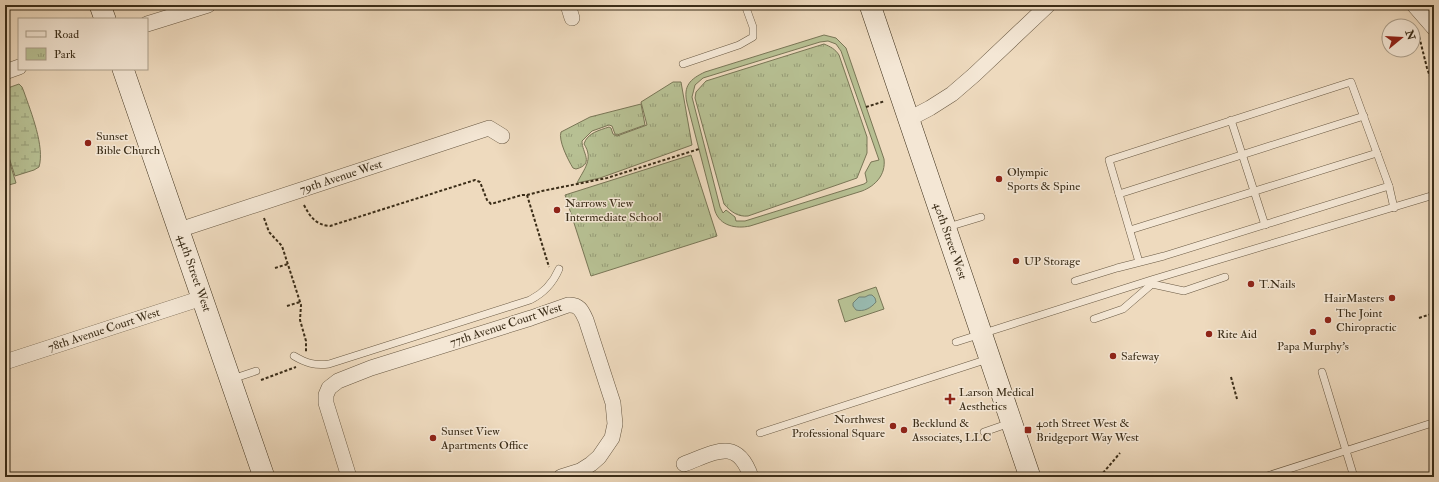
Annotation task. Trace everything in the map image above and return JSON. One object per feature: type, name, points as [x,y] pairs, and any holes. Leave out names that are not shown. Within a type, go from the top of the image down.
[{"type":"street","points":[[100,5],[105,18]]},
{"type":"street","points":[[148,24],[208,5]]},
{"type":"street","name":"40th Street West","points":[[870,5],[1030,477]]},
{"type":"street","points":[[909,119],[952,94],[1048,5]]},
{"type":"street","points":[[1418,11],[1434,28]]},
{"type":"street","points":[[5,72],[18,67]]},
{"type":"street","name":"44th Street West","points":[[122,70],[264,477]]},
{"type":"street","name":"79th Avenue West","points":[[179,230],[489,128],[502,136]]},
{"type":"street","name":"78th Avenue Court West","points":[[5,362],[202,298]]},
{"type":"street","name":"77th Avenue Court West","points":[[350,477],[326,403],[327,392],[333,383],[371,368],[575,304],[580,308],[586,320],[611,396],[615,424],[612,438],[599,457],[592,464],[580,471],[561,477]]},
{"type":"street","points":[[684,464],[719,451],[728,451],[737,454],[742,459],[748,468],[751,477]]},
{"type":"lane","points":[[683,64],[739,45],[753,37],[753,27],[745,5]]},
{"type":"lane","points":[[1140,262],[1109,160],[1351,82],[1389,186],[1394,208]]},
{"type":"lane","points":[[1119,194],[1364,116]]},
{"type":"lane","points":[[1231,120],[1265,225]]},
{"type":"lane","points":[[1130,230],[1377,153]]},
{"type":"lane","points":[[1075,281],[1164,256],[1389,186]]},
{"type":"lane","points":[[956,342],[1434,195]]},
{"type":"lane","points":[[946,228],[981,217]]},
{"type":"lane","points":[[294,356],[303,361],[319,365],[329,364],[534,298],[542,293],[554,280],[559,269]]},
{"type":"lane","points":[[1152,282],[1184,291],[1225,278]]},
{"type":"lane","points":[[1094,318],[1123,309],[1152,282]]},
{"type":"lane","points":[[760,433],[990,358]]},
{"type":"lane","points":[[230,379],[256,371]]},
{"type":"lane","points":[[1322,372],[1354,477]]},
{"type":"lane","points":[[984,432],[1012,422]]},
{"type":"lane","points":[[1264,477],[1429,424]]},
{"type":"path","points":[[1418,11],[1416,22],[1427,68],[1434,88]]},
{"type":"path","points":[[866,107],[888,100]]},
{"type":"path","points":[[304,205],[312,220],[330,226],[475,180],[480,182],[487,200],[491,204],[522,195],[607,178],[699,149]]},
{"type":"path","points":[[527,195],[554,280]]},
{"type":"path","points":[[258,381],[297,367],[303,361],[306,349],[306,341],[300,320],[300,302],[288,264],[282,246],[269,232],[264,218]]},
{"type":"path","points":[[275,268],[288,264]]},
{"type":"path","points":[[287,306],[300,302]]},
{"type":"path","points":[[1419,318],[1434,313]]},
{"type":"path","points":[[1230,377],[1236,399]]},
{"type":"path","points":[[1103,472],[1120,453]]},
{"type":"green space","points":[[824,35],[836,38],[846,48],[884,159],[883,170],[879,179],[867,189],[862,191],[750,226],[734,227],[725,223],[717,216],[715,211],[686,97],[687,88],[692,80],[705,72]],"holes":[[[828,41],[836,44],[841,51],[879,160],[871,162],[865,173],[867,182],[745,221],[736,221],[735,217],[726,210],[723,213],[720,207],[692,97],[695,85],[703,78],[820,42]]]},
{"type":"green space","points":[[824,44],[833,48],[839,55],[867,137],[867,153],[857,178],[748,216],[741,216],[735,213],[724,204],[695,98],[696,92],[706,81]]},
{"type":"green space","points":[[673,82],[681,82],[692,145],[600,178],[577,183],[587,164],[588,154],[584,144],[588,137],[594,132],[609,127],[611,128],[613,134],[617,136],[647,125],[641,102]]},
{"type":"green space","points":[[19,84],[24,92],[39,140],[40,159],[39,167],[15,176],[5,145],[5,89]]},
{"type":"green space","points":[[641,104],[645,125],[617,135],[615,134],[612,126],[609,125],[592,131],[582,141],[586,158],[585,164],[576,169],[573,168],[562,145],[560,136],[561,132],[590,117]]},
{"type":"green space","points":[[5,147],[16,183],[5,186]]},
{"type":"green space","points":[[691,155],[717,236],[591,276],[565,195]]},
{"type":"green space","points":[[876,287],[884,309],[845,322],[838,300]]},
{"type":"water","points":[[872,295],[875,298],[876,302],[867,309],[856,310],[853,303],[859,297]]},
{"type":"place","name":"Sunset Bible Church","points":[[88,143]]},
{"type":"place","name":"Olympic Sports & Spine","points":[[999,179]]},
{"type":"place","name":"Narrows View Intermediate School","points":[[557,210]]},
{"type":"place","name":"UP Storage","points":[[1016,261]]},
{"type":"place","name":"T.Nails","points":[[1251,284]]},
{"type":"place","name":"HairMasters","points":[[1392,298]]},
{"type":"place","name":"The Joint Chiropractic","points":[[1328,320]]},
{"type":"place","name":"Papa Murphy's","points":[[1313,332]]},
{"type":"place","name":"Rite Aid","points":[[1209,334]]},
{"type":"place","name":"Safeway","points":[[1113,356]]},
{"type":"place","name":"Larson Medical Aesthetics","points":[[950,399]]},
{"type":"place","name":"Northwest Professional Square","points":[[893,426]]},
{"type":"place","name":"Becklund & Associates, LLC","points":[[904,430]]},
{"type":"place","name":"40th Street West & Bridgeport Way West","points":[[1028,430]]},
{"type":"place","name":"Sunset View Apartments Office","points":[[433,438]]}]
